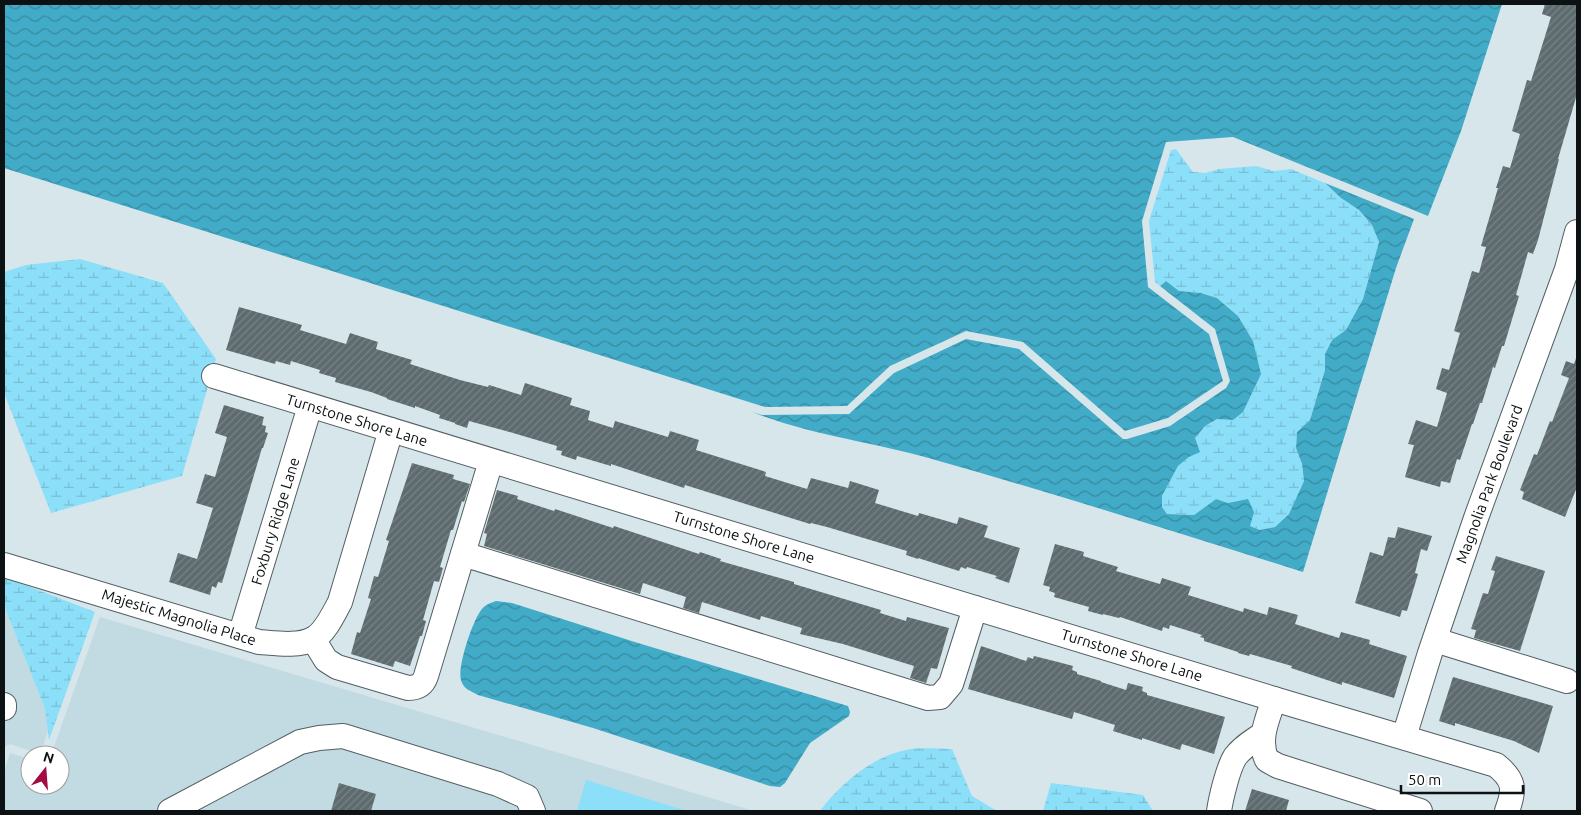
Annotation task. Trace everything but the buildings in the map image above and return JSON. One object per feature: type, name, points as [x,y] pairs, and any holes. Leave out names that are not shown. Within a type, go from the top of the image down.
[{"type":"street","name":"Magnolia Park Boulevard","points":[[1404,737],[1476,518],[1567,268],[1577,232]]},
{"type":"street","name":"Turnstone Shore Lane","points":[[214,376],[1496,766],[1507,774],[1521,794],[1528,811]]},
{"type":"street","name":"Foxbury Ridge Lane","points":[[240,636],[310,406]]},
{"type":"street","points":[[391,430],[340,602],[329,622],[313,639],[326,660],[337,667],[408,688],[422,684],[492,461]]},
{"type":"street","points":[[463,554],[928,698],[940,697],[951,684],[975,608]]},
{"type":"street","name":"Majestic Magnolia Place","points":[[4,565],[259,642],[290,644],[313,639]]},
{"type":"street","points":[[1435,640],[1567,681]]},
{"type":"street","points":[[1274,699],[1263,734],[1264,753],[1267,760],[1278,766],[1420,811]]},
{"type":"street","points":[[1219,811],[1221,798],[1234,758],[1246,746],[1263,734]]},
{"type":"street","points":[[170,811],[300,742],[342,736],[498,784],[527,797],[533,811]]},
{"type":"street","points":[[1507,811],[1512,795],[1512,783]]},
{"type":"shaded area","points":[[4,605],[45,709],[48,731],[43,745],[20,745],[20,747],[10,744],[4,749]]},
{"type":"shaded area","points":[[100,617],[754,811],[4,811],[4,772],[10,753],[20,756],[20,795],[70,795],[70,745],[55,745]]},
{"type":"green space","points":[[1176,149],[1193,172],[1205,173],[1219,169],[1256,166],[1274,171],[1291,169],[1325,183],[1341,198],[1359,210],[1372,225],[1379,242],[1363,299],[1346,331],[1332,340],[1325,354],[1325,370],[1310,420],[1297,432],[1296,448],[1302,465],[1304,481],[1289,514],[1275,527],[1260,530],[1250,526],[1228,503],[1216,499],[1194,515],[1167,514],[1162,507],[1162,496],[1178,466],[1189,457],[1195,438],[1205,426],[1217,419],[1233,420],[1253,341],[1238,316],[1217,298],[1201,293],[1179,291],[1166,281],[1160,286],[1155,282],[1149,221],[1171,150]]},
{"type":"green space","points":[[80,259],[163,283],[216,359],[182,476],[51,513],[4,393],[4,272],[26,265]]},
{"type":"green space","points":[[4,577],[95,612],[49,740],[45,709],[4,605]]},
{"type":"green space","points":[[911,749],[952,749],[972,796],[997,811],[820,811],[847,782],[881,758]]},
{"type":"green space","points":[[586,780],[687,811],[577,811]]},
{"type":"green space","points":[[1051,783],[1143,795],[1153,811],[1043,811]]},
{"type":"water","points":[[4,4],[1502,4],[1461,131],[1428,216],[1233,137],[1166,142],[1142,221],[1148,287],[1209,334],[1223,381],[1168,418],[1125,431],[1023,342],[966,331],[890,366],[847,406],[765,407],[4,168]]},
{"type":"water","points":[[1325,183],[1414,219],[1396,268],[1303,572],[978,472],[909,453],[796,427],[752,412],[762,415],[849,414],[894,373],[966,339],[1019,349],[1123,439],[1170,426],[1226,388],[1230,381],[1215,329],[1160,286],[1166,281],[1179,291],[1201,293],[1217,298],[1238,316],[1253,341],[1261,374],[1243,412],[1233,420],[1217,419],[1205,426],[1195,438],[1200,452],[1189,457],[1178,466],[1162,496],[1162,507],[1167,514],[1194,515],[1216,499],[1228,503],[1248,499],[1254,512],[1250,526],[1260,530],[1275,527],[1289,514],[1304,481],[1302,464],[1296,448],[1297,432],[1310,420],[1325,370],[1325,354],[1332,340],[1346,330],[1363,299],[1379,242],[1372,225],[1359,210],[1341,198]]},
{"type":"water","points":[[496,601],[512,603],[848,706],[849,716],[810,743],[785,783],[780,787],[770,786],[593,728],[478,695],[462,683],[461,665],[478,614],[485,606]]}]
